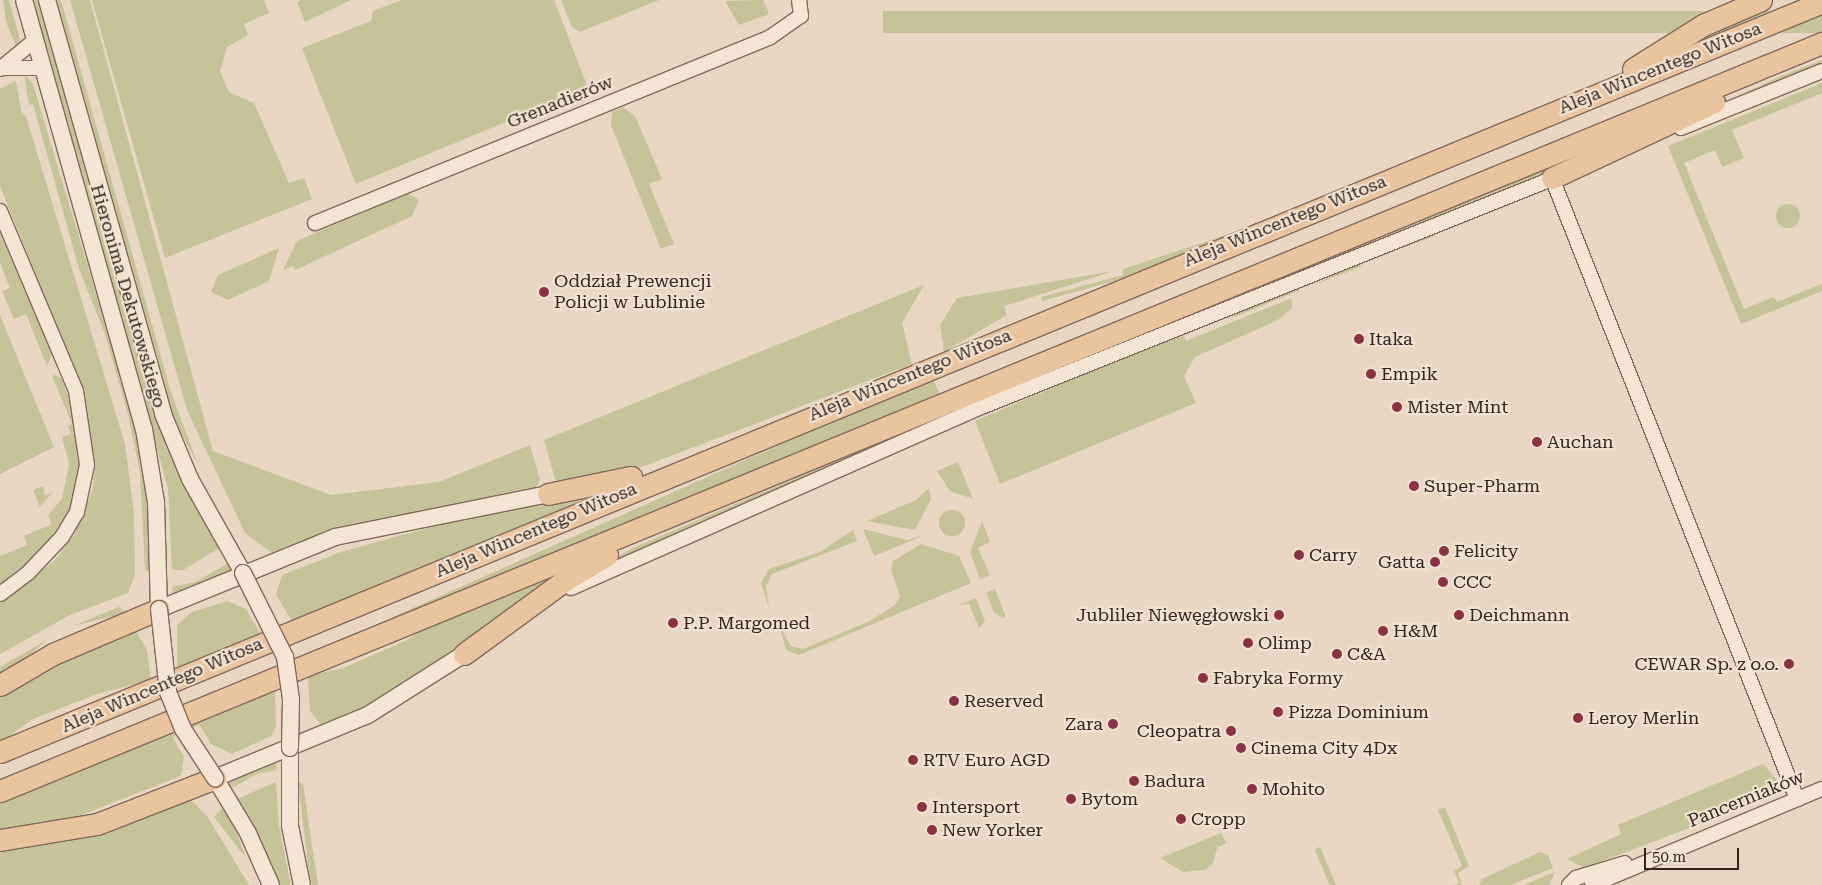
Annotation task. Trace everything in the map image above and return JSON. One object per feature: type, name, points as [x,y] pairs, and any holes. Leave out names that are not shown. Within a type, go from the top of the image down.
[{"type":"main road","points":[[1591,96],[1703,25],[1761,0]]},
{"type":"main road","name":"Aleja Wincentego Witosa","points":[[0,752],[783,427],[1822,2]]},
{"type":"main road","points":[[1552,178],[1733,93],[1814,47]]},
{"type":"main road","name":"Aleja Wincentego Witosa","points":[[0,791],[927,410],[981,398],[1814,47]]},
{"type":"main road","points":[[1248,224],[1359,191]]},
{"type":"main road","points":[[548,494],[613,483],[783,427]]},
{"type":"main road","points":[[464,654],[588,564],[709,510],[791,467]]},
{"type":"main road","points":[[0,685],[53,654],[159,609]]},
{"type":"main road","points":[[0,840],[97,824],[214,778]]},
{"type":"street","name":"Hieronima Dekutowskiego","points":[[24,0],[144,428],[156,502],[159,609],[168,692],[183,729],[248,833],[271,885]]},
{"type":"street","name":"Hieronima Dekutowskiego","points":[[47,0],[163,414],[190,479],[243,573],[285,657],[291,699],[290,826],[302,885]]},
{"type":"street","name":"Grenadierów","points":[[315,223],[769,38],[801,16],[799,0]]},
{"type":"street","points":[[2,69],[35,40]]},
{"type":"street","points":[[2,69],[43,68]]},
{"type":"street","name":"Aleja Wincentego Witosa","points":[[214,778],[290,748],[393,702],[543,603],[604,571],[936,429],[981,398],[1552,178],[1822,71]]},
{"type":"street","points":[[1552,178],[1797,799]]},
{"type":"street","points":[[0,211],[76,391],[87,465],[77,512],[62,537],[28,573],[0,594]]},
{"type":"street","name":"Aleja Wincentego Witosa","points":[[159,609],[243,573],[350,533],[548,494]]},
{"type":"street","name":"Pancerniaków","points":[[1592,885],[1657,856],[1822,789]]},
{"type":"street","name":"Pancerniaków","points":[[1569,885],[1576,878],[1646,855],[1657,856]]},
{"type":"shaded area","points":[[3,0],[9,0],[20,39],[17,49],[6,22]]},
{"type":"shaded area","points":[[31,0],[40,0],[154,403],[220,548],[183,570],[172,570],[168,488]]},
{"type":"shaded area","points":[[55,0],[61,0],[171,392],[198,465],[172,415]]},
{"type":"shaded area","points":[[70,0],[90,0],[213,451],[331,495],[439,482],[530,445],[540,480],[535,489],[352,526],[272,553],[245,533],[187,410]]},
{"type":"shaded area","points":[[92,0],[264,0],[269,13],[244,24],[248,35],[227,47],[220,71],[229,92],[254,103],[289,183],[304,178],[312,199],[165,258]]},
{"type":"shaded area","points":[[301,0],[351,0],[305,22],[297,2]]},
{"type":"shaded area","points":[[402,0],[554,0],[588,88],[356,184],[302,48],[371,21],[373,11]]},
{"type":"shaded area","points":[[561,0],[659,0],[580,32],[572,27]]},
{"type":"shaded area","points":[[763,0],[769,14],[739,25],[725,1]]},
{"type":"shaded area","points":[[883,11],[1822,11],[1822,33],[883,33]]},
{"type":"shaded area","points":[[1822,60],[1822,65],[1718,106],[1776,78]]},
{"type":"shaded area","points":[[24,73],[33,84],[138,433],[147,488],[150,571],[145,570],[140,472],[128,414],[105,334],[79,269],[33,104],[29,105]]},
{"type":"shaded area","points":[[16,81],[22,115],[26,116],[125,444],[134,513],[135,574],[128,593],[70,615],[0,654],[0,602],[54,561],[74,535],[93,489],[95,466],[85,395],[0,186],[0,89]]},
{"type":"shaded area","points":[[1822,83],[1822,93],[1732,130],[1744,158],[1722,167],[1715,150],[1684,163],[1744,309],[1774,297],[1777,302],[1822,284],[1822,291],[1741,324],[1668,146]]},
{"type":"shaded area","points":[[1714,96],[1610,146],[580,577],[633,548],[967,404]]},
{"type":"shaded area","points":[[623,107],[635,116],[662,179],[649,184],[674,244],[661,249],[611,125],[612,112]]},
{"type":"shaded area","points":[[407,193],[419,200],[412,216],[295,270],[293,266],[283,270],[297,241]]},
{"type":"shaded area","points":[[1788,204],[1797,207],[1800,216],[1797,225],[1788,228],[1779,225],[1776,216],[1779,207]]},
{"type":"shaded area","points":[[1238,231],[1129,277],[1042,301],[1041,297],[1123,275],[1123,269]]},
{"type":"shaded area","points":[[0,233],[52,354],[47,366],[26,314],[14,319],[2,291],[10,288],[0,263]]},
{"type":"shaded area","points":[[1430,234],[1434,236],[1381,256],[1382,254]]},
{"type":"shaded area","points":[[279,248],[269,281],[228,300],[211,292],[218,275]]},
{"type":"shaded area","points":[[1363,265],[1360,267],[1314,285],[1349,267]]},
{"type":"shaded area","points":[[1114,271],[1004,306],[1007,315],[944,352],[940,325],[957,298]]},
{"type":"shaded area","points":[[1302,284],[1298,291],[1230,319],[1245,307]]},
{"type":"shaded area","points":[[924,285],[902,323],[912,364],[626,473],[559,483],[555,479],[544,440]]},
{"type":"shaded area","points":[[1292,298],[1292,308],[1278,320],[1195,357],[1184,376],[1196,403],[1000,484],[975,421],[1143,349],[1184,336],[1186,341]]},
{"type":"shaded area","points":[[0,315],[54,447],[0,474]]},
{"type":"shaded area","points":[[55,375],[62,379],[74,414],[82,466],[72,507],[37,557],[0,585],[0,556],[27,545],[24,536],[52,524],[48,515],[62,499],[69,464],[62,437],[71,434],[68,426],[72,424],[52,376]]},
{"type":"shaded area","points":[[932,377],[940,395],[20,805],[12,787]]},
{"type":"shaded area","points":[[958,462],[973,499],[950,491],[937,471]]},
{"type":"shaded area","points":[[43,486],[45,496],[53,492],[40,507],[33,490]]},
{"type":"shaded area","points":[[929,488],[931,499],[915,530],[867,521],[916,500]]},
{"type":"shaded area","points":[[610,490],[292,621],[276,595],[282,575],[341,552],[434,526]]},
{"type":"shaded area","points":[[952,510],[961,514],[965,523],[961,532],[952,536],[943,532],[939,523],[943,514]]},
{"type":"shaded area","points":[[982,521],[990,542],[978,548],[990,575],[980,579],[970,552]]},
{"type":"shaded area","points":[[863,529],[907,540],[925,535],[874,556]]},
{"type":"shaded area","points":[[853,530],[857,541],[772,574],[766,587],[769,607],[761,583],[769,569],[820,552]]},
{"type":"shaded area","points":[[921,544],[959,556],[971,583],[799,655],[786,650],[779,625],[791,646],[803,649],[868,622],[895,605],[900,596],[891,570],[893,561]]},
{"type":"shaded area","points":[[229,563],[233,571],[173,595],[172,587],[195,582]]},
{"type":"shaded area","points":[[579,563],[377,702],[321,725],[310,711],[308,676],[343,668],[407,640],[431,624]]},
{"type":"shaded area","points":[[995,589],[1006,617],[1003,618],[994,612],[986,593]]},
{"type":"shaded area","points":[[976,598],[985,621],[979,628],[969,604],[958,605]]},
{"type":"shaded area","points":[[227,601],[246,609],[260,633],[177,667],[177,625],[190,613]]},
{"type":"shaded area","points":[[119,607],[127,613],[73,626]]},
{"type":"shaded area","points":[[134,628],[147,650],[151,680],[100,693],[33,719],[0,743],[0,696],[25,678]]},
{"type":"shaded area","points":[[47,640],[25,659],[0,676],[0,667]]},
{"type":"shaded area","points":[[275,687],[276,727],[271,736],[232,754],[211,744],[196,719]]},
{"type":"shaded area","points":[[169,731],[184,757],[181,776],[69,820],[0,833],[0,801]]},
{"type":"shaded area","points":[[276,761],[277,770],[257,774],[230,789],[225,782]]},
{"type":"shaded area","points":[[1763,764],[1777,780],[1768,798],[1584,868],[1567,859],[1621,834],[1618,825]]},
{"type":"shaded area","points":[[276,782],[279,826],[291,885],[279,885],[237,799]]},
{"type":"shaded area","points":[[298,782],[303,784],[318,885],[312,885],[309,872]]},
{"type":"shaded area","points":[[189,798],[207,816],[249,885],[0,885],[0,847]]},
{"type":"shaded area","points":[[224,806],[233,822],[246,858],[214,817]]},
{"type":"shaded area","points":[[1445,807],[1469,866],[1458,873],[1462,885],[1454,885],[1459,883],[1454,870],[1462,866],[1438,810]]},
{"type":"shaded area","points":[[1221,833],[1226,843],[1217,848],[1213,864],[1205,870],[1183,872],[1160,858]]},
{"type":"shaded area","points":[[1320,847],[1336,885],[1330,885],[1314,849]]},
{"type":"shaded area","points":[[1540,852],[1548,855],[1553,868],[1510,885],[1479,885],[1482,879]]},
{"type":"shaded area","points":[[1555,872],[1549,885],[1524,885]]},
{"type":"place","name":"Oddział Prewencji Policji w Lublinie","points":[[544,292]]},
{"type":"place","name":"Itaka","points":[[1359,339]]},
{"type":"place","name":"Empik","points":[[1371,374]]},
{"type":"place","name":"Mister Mint","points":[[1397,407]]},
{"type":"place","name":"Auchan","points":[[1537,442]]},
{"type":"place","name":"Super-Pharm","points":[[1414,486]]},
{"type":"place","name":"Felicity","points":[[1444,551]]},
{"type":"place","name":"Carry","points":[[1299,555]]},
{"type":"place","name":"Gatta","points":[[1435,562]]},
{"type":"place","name":"CCC","points":[[1443,582]]},
{"type":"place","name":"Jubliler Niewęgłowski","points":[[1279,615]]},
{"type":"place","name":"Deichmann","points":[[1459,615]]},
{"type":"place","name":"P.P. Margomed","points":[[673,623]]},
{"type":"place","name":"H&M","points":[[1383,631]]},
{"type":"place","name":"Olimp","points":[[1248,643]]},
{"type":"place","name":"C&A","points":[[1337,654]]},
{"type":"place","name":"CEWAR Sp. z o.o.","points":[[1789,664]]},
{"type":"place","name":"Fabryka Formy","points":[[1203,678]]},
{"type":"place","name":"Reserved","points":[[954,701]]},
{"type":"place","name":"Pizza Dominium","points":[[1278,712]]},
{"type":"place","name":"Leroy Merlin","points":[[1578,718]]},
{"type":"place","name":"Zara","points":[[1113,724]]},
{"type":"place","name":"Cleopatra","points":[[1231,731]]},
{"type":"place","name":"Cinema City 4Dx","points":[[1241,748]]},
{"type":"place","name":"RTV Euro AGD","points":[[913,760]]},
{"type":"place","name":"Badura","points":[[1134,781]]},
{"type":"place","name":"Mohito","points":[[1252,789]]},
{"type":"place","name":"Bytom","points":[[1071,799]]},
{"type":"place","name":"Intersport","points":[[922,807]]},
{"type":"place","name":"Cropp","points":[[1181,819]]},
{"type":"place","name":"New Yorker","points":[[932,830]]}]
